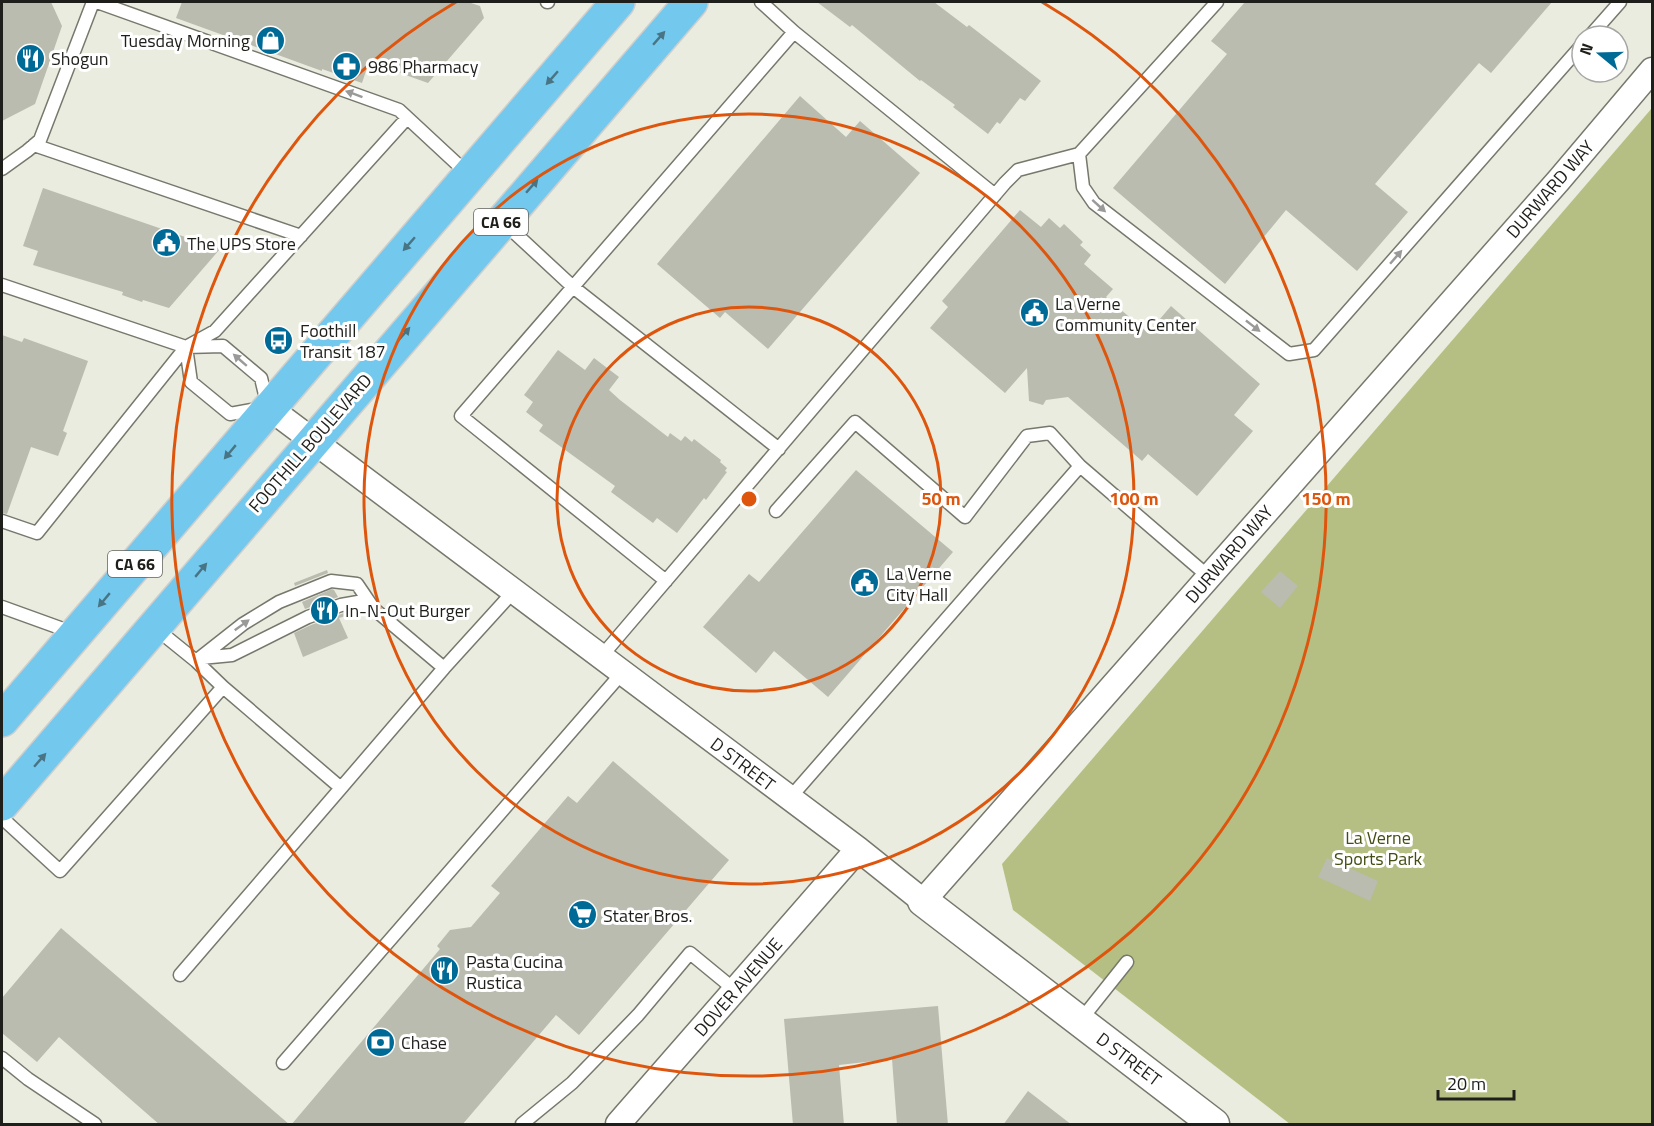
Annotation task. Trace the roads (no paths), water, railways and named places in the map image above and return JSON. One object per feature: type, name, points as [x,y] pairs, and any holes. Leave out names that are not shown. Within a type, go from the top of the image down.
[{"type":"main road","name":"CA 66","points":[[2,717],[618,2]]},
{"type":"main road","name":"FOOTHILL BOULEVARD","points":[[2,804],[311,441],[691,2]]},
{"type":"street","name":"DURWARD WAY","points":[[923,901],[1653,70]]},
{"type":"street","name":"D STREET","points":[[268,407],[600,658],[858,849],[1214,1125]]},
{"type":"street","name":"DOVER AVENUE","points":[[618,1125],[858,849]]},
{"type":"lane","points":[[2,169],[40,140],[93,2]]},
{"type":"lane","points":[[98,2],[399,110],[469,175]]},
{"type":"lane","points":[[761,2],[794,32],[995,195]]},
{"type":"lane","points":[[600,658],[1018,170],[1079,154],[1217,2]]},
{"type":"lane","points":[[1601,24],[1620,2]]},
{"type":"lane","points":[[666,581],[461,416],[794,32]]},
{"type":"lane","points":[[1079,154],[1083,187],[1094,203],[1289,354],[1314,350],[1570,59]]},
{"type":"lane","points":[[2,521],[37,533],[186,347],[215,331],[407,118]]},
{"type":"lane","points":[[34,145],[301,236]]},
{"type":"lane","points":[[502,221],[573,287],[779,449]]},
{"type":"lane","points":[[2,285],[186,347],[223,345],[261,378],[268,407],[230,414],[190,382],[186,347]]},
{"type":"lane","points":[[776,511],[855,422],[965,517],[1027,436],[1050,433],[1080,466],[1209,577]]},
{"type":"lane","points":[[789,799],[1080,466]]},
{"type":"lane","points":[[199,659],[243,624],[279,602],[331,581],[357,584],[374,609],[444,668]]},
{"type":"lane","points":[[180,975],[444,668],[513,592]]},
{"type":"lane","points":[[199,659],[232,655],[309,617],[341,605],[358,602],[374,609]]},
{"type":"lane","points":[[2,607],[75,633]]},
{"type":"lane","points":[[154,626],[199,659],[223,687],[341,788]]},
{"type":"lane","points":[[283,1063],[622,674]]},
{"type":"lane","points":[[2,818],[60,871],[223,687]]},
{"type":"lane","points":[[522,1125],[572,1083],[638,1015],[690,953],[735,990]]},
{"type":"lane","points":[[1080,1022],[1127,962]]},
{"type":"lane","points":[[2,1058],[28,1079],[95,1125]]},
{"type":"place","name":"Tuesday Morning","points":[[271,40]]},
{"type":"place","name":"Shogun","points":[[30,58]]},
{"type":"place","name":"986 Pharmacy","points":[[347,66]]},
{"type":"place","name":"The UPS Store","points":[[166,243]]},
{"type":"place","name":"La Verne Community Center","points":[[1034,313]]},
{"type":"place","name":"Foothill Transit 187","points":[[279,340]]},
{"type":"place","name":"La Verne City Hall","points":[[865,583]]},
{"type":"place","name":"In-N-Out Burger","points":[[324,610]]},
{"type":"place","name":"Stater Bros.","points":[[582,915]]},
{"type":"place","name":"Pasta Cucina Rustica","points":[[445,971]]},
{"type":"place","name":"Chase","points":[[380,1042]]},
{"type":"park label","name":"La Verne Sports Park","points":[[1378,847]]}]
